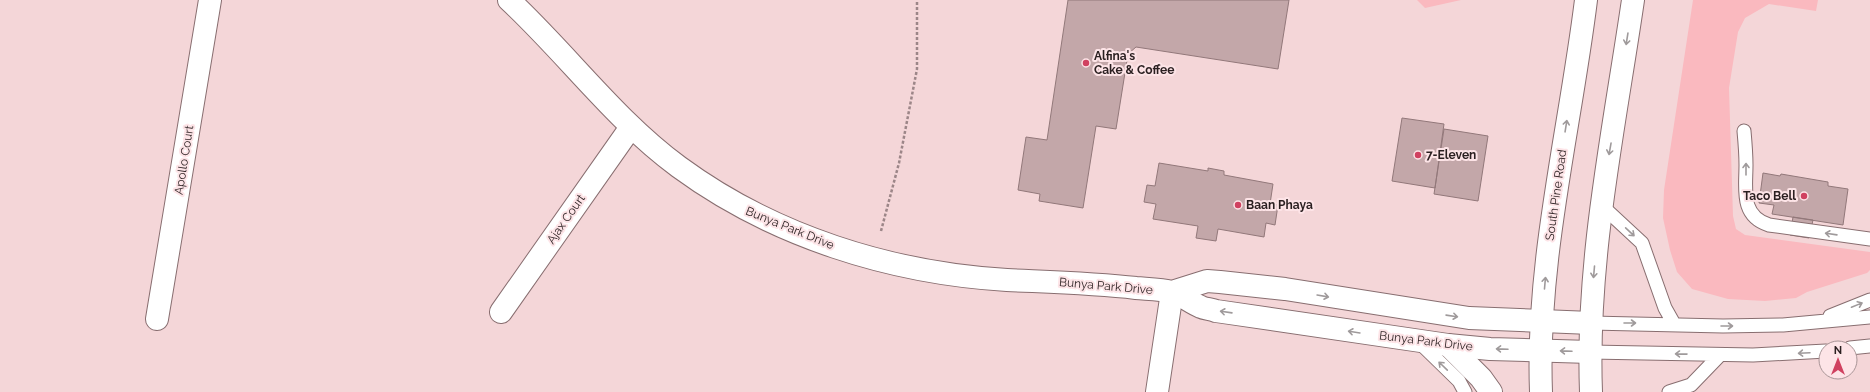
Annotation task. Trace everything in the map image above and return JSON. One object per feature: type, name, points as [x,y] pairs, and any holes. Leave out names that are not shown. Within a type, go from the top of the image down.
[{"type":"main road","name":"Apollo Court","points":[[157,319],[210,0]]},
{"type":"main road","name":"Bunya Park Drive","points":[[509,0],[532,22],[631,126],[678,167],[739,206],[805,236],[875,260],[931,272],[989,279],[1128,287],[1172,292],[1200,307],[1216,311],[1418,342],[1448,345],[1590,352]]},
{"type":"main road","name":"South Pine Road","points":[[1541,392],[1542,322],[1550,234],[1586,0]]},
{"type":"main road","points":[[1591,392],[1591,323],[1601,205],[1633,0]]},
{"type":"main road","name":"Ajax Court","points":[[501,312],[631,126]]},
{"type":"main road","name":"Bunya Park Drive","points":[[1172,292],[1207,281],[1285,289],[1469,318],[1591,323]]},
{"type":"main road","points":[[1158,392],[1172,292]]},
{"type":"main road","points":[[1448,345],[1481,378],[1491,392]]},
{"type":"lane","points":[[1744,131],[1746,200],[1757,221],[1768,225],[1870,239]]},
{"type":"lane","points":[[1601,205],[1642,243],[1658,290],[1674,324]]},
{"type":"lane","points":[[1817,321],[1870,300]]},
{"type":"lane","points":[[1591,323],[1723,326],[1783,325],[1870,317]]},
{"type":"lane","points":[[1418,342],[1459,381],[1465,392]]},
{"type":"lane","points":[[1858,347],[1870,346]]},
{"type":"lane","points":[[1590,352],[1720,355],[1818,351]]},
{"type":"lane","points":[[1669,392],[1691,385],[1720,355]]},
{"type":"path","points":[[881,231],[899,163],[917,69],[918,0]]},
{"type":"shaded area","points":[[1417,0],[1461,0],[1425,8]]},
{"type":"shaded area","points":[[1693,0],[1818,0],[1816,11],[1769,4],[1745,18],[1738,32],[1729,88],[1733,216],[1736,229],[1745,235],[1870,252],[1870,270],[1867,273],[1807,292],[1796,298],[1765,301],[1728,299],[1692,289],[1677,272],[1670,250],[1663,218],[1664,190]]},
{"type":"building","points":[[1068,0],[1289,0],[1278,69],[1136,47],[1128,54],[1116,129],[1096,126],[1083,208],[1039,201],[1040,194],[1018,190],[1026,137],[1047,140]]},
{"type":"building","name":"7-Eleven","points":[[1402,118],[1444,124],[1435,188],[1392,181]]},
{"type":"building","points":[[1444,129],[1488,136],[1478,201],[1434,194]]},
{"type":"building","points":[[1159,163],[1208,171],[1208,168],[1224,171],[1224,175],[1273,184],[1270,204],[1278,205],[1275,225],[1266,223],[1264,237],[1218,229],[1216,241],[1196,238],[1198,226],[1153,219],[1156,204],[1144,202],[1147,185],[1155,186]]},
{"type":"building","name":"Taco Bell","points":[[1763,173],[1780,176],[1781,174],[1828,182],[1828,186],[1848,189],[1843,225],[1772,214],[1774,205],[1759,203]]},
{"type":"building","points":[[1793,217],[1813,220],[1809,238],[1790,235]]},
{"type":"place","name":"Alfina's Cake & Coffee","points":[[1086,63]]},
{"type":"place","name":"7-Eleven","points":[[1418,155]]},
{"type":"place","name":"Taco Bell","points":[[1804,196]]},
{"type":"place","name":"Baan Phaya","points":[[1238,205]]}]
